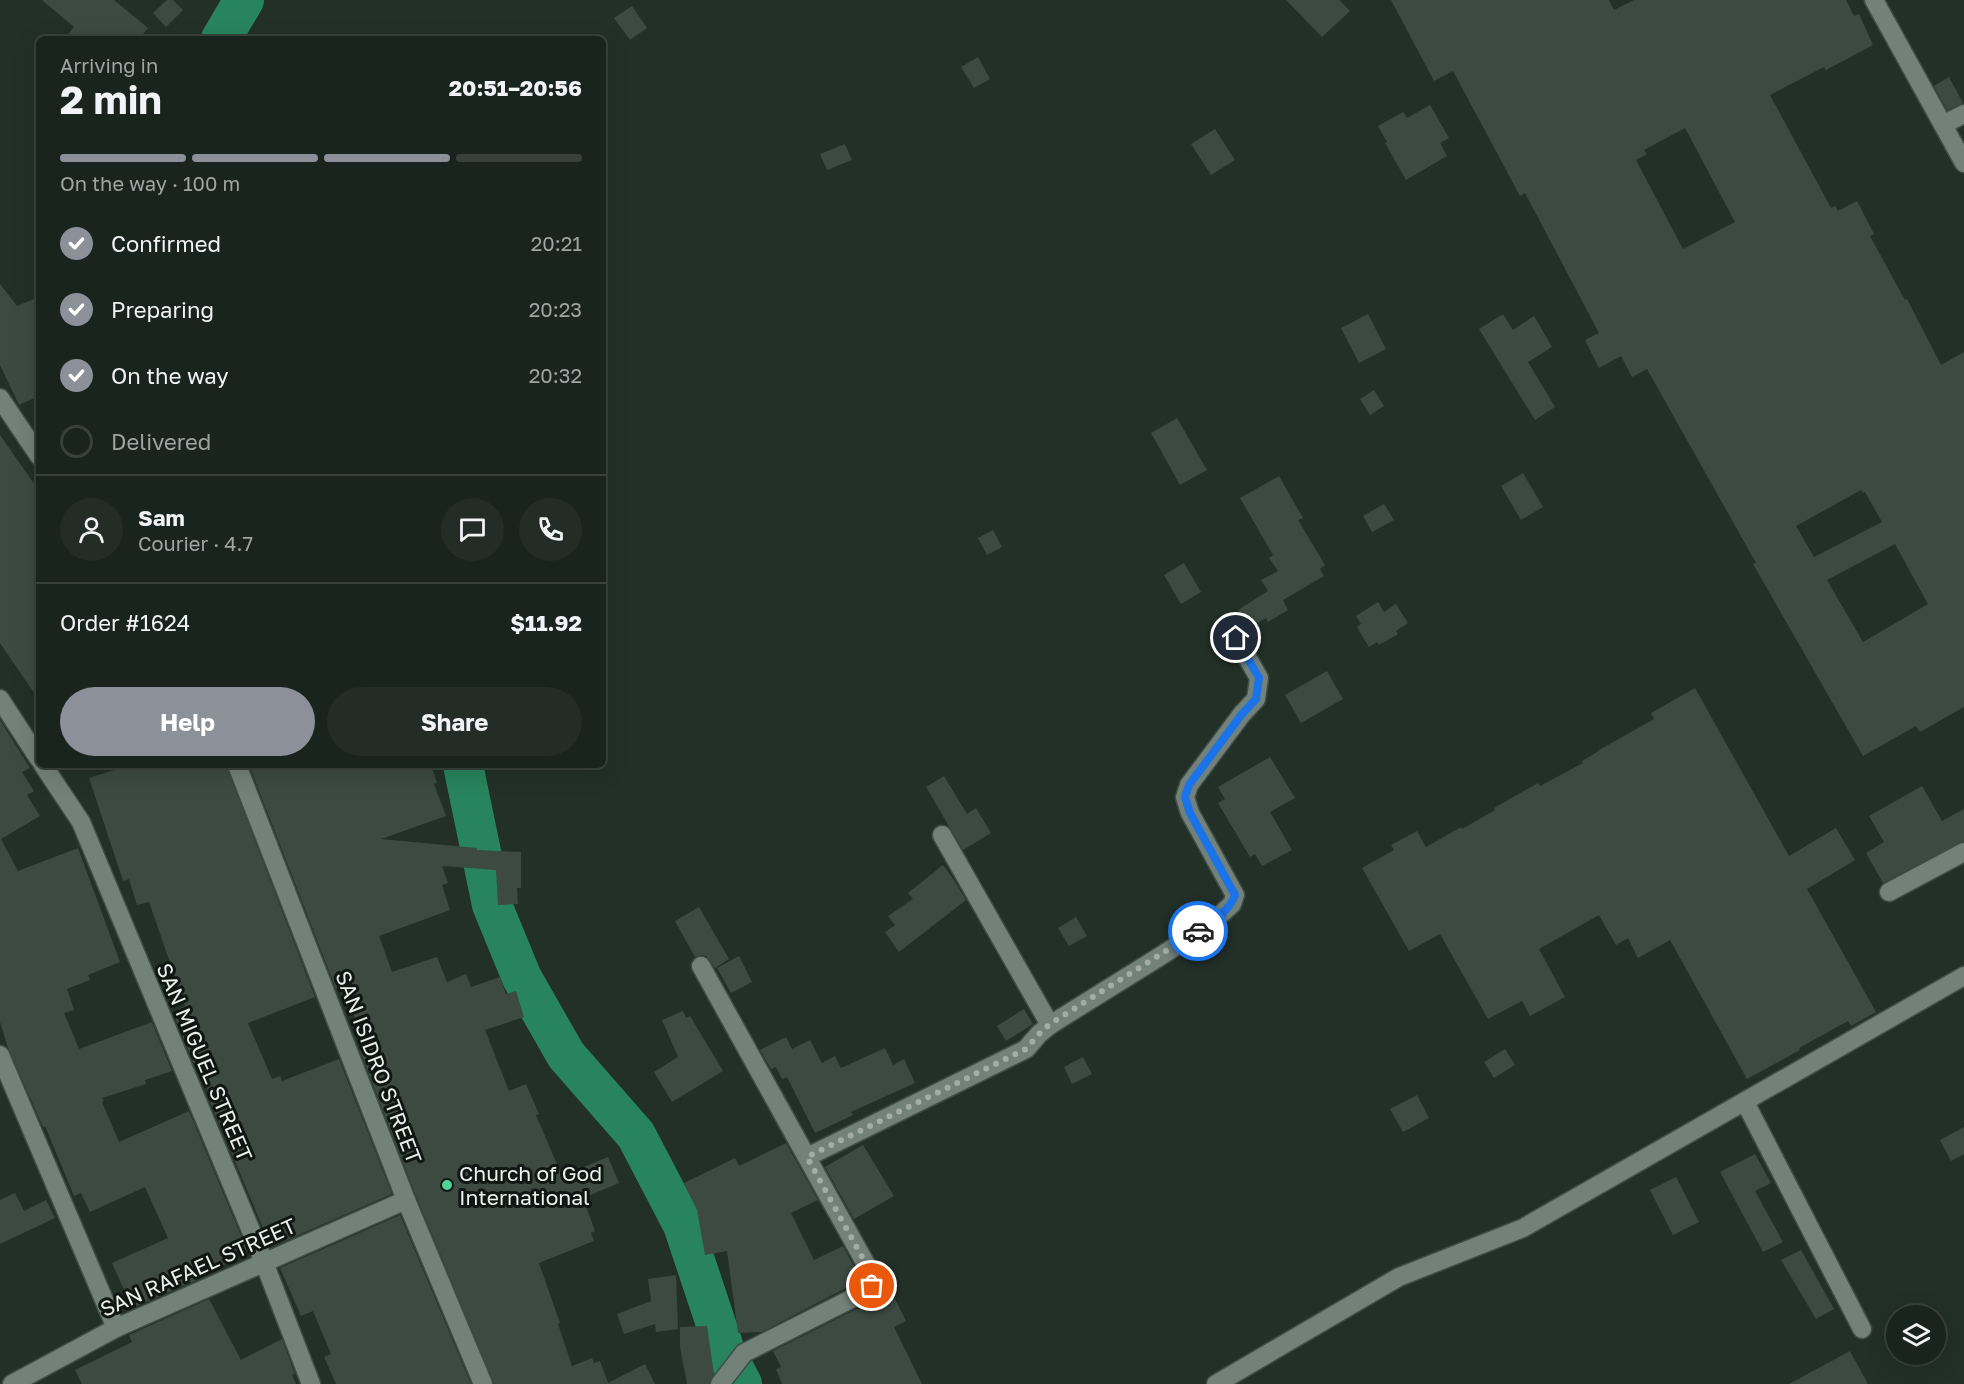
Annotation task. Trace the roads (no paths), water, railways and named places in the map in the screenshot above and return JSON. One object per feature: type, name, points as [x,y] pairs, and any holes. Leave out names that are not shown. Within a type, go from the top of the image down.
[{"type":"street","points":[[1874,0],[1964,163]]},
{"type":"street","points":[[1944,124],[1964,114]]},
{"type":"street","points":[[0,398],[36,452]]},
{"type":"street","points":[[807,1157],[1026,1049],[1050,1024],[1167,952],[1218,917],[1232,904],[1235,895],[1190,813],[1185,797],[1189,785],[1242,714],[1256,699],[1259,678],[1236,638]]},
{"type":"street","points":[[0,699],[36,754]]},
{"type":"street","name":"SAN MIGUEL STREET","points":[[45,768],[81,822],[264,1262],[311,1384]]},
{"type":"street","name":"SAN ISIDRO STREET","points":[[238,768],[406,1200],[483,1384]]},
{"type":"street","points":[[942,835],[1050,1024]]},
{"type":"street","points":[[1889,892],[1964,852]]},
{"type":"street","points":[[701,966],[872,1275],[872,1286],[859,1295],[744,1353],[722,1381]]},
{"type":"street","points":[[1216,1384],[1400,1277],[1523,1228],[1964,976]]},
{"type":"street","points":[[0,1055],[116,1328]]},
{"type":"street","points":[[1745,1102],[1862,1329]]},
{"type":"street","name":"SAN RAFAEL STREET","points":[[12,1384],[116,1328],[406,1200]]},
{"type":"waterway","points":[[223,36],[244,0]]},
{"type":"waterway","points":[[464,768],[492,905],[522,978],[566,1055],[636,1135],[683,1225],[726,1354],[742,1384]]},
{"type":"place","name":"Church of God International","points":[[447,1185]]}]
